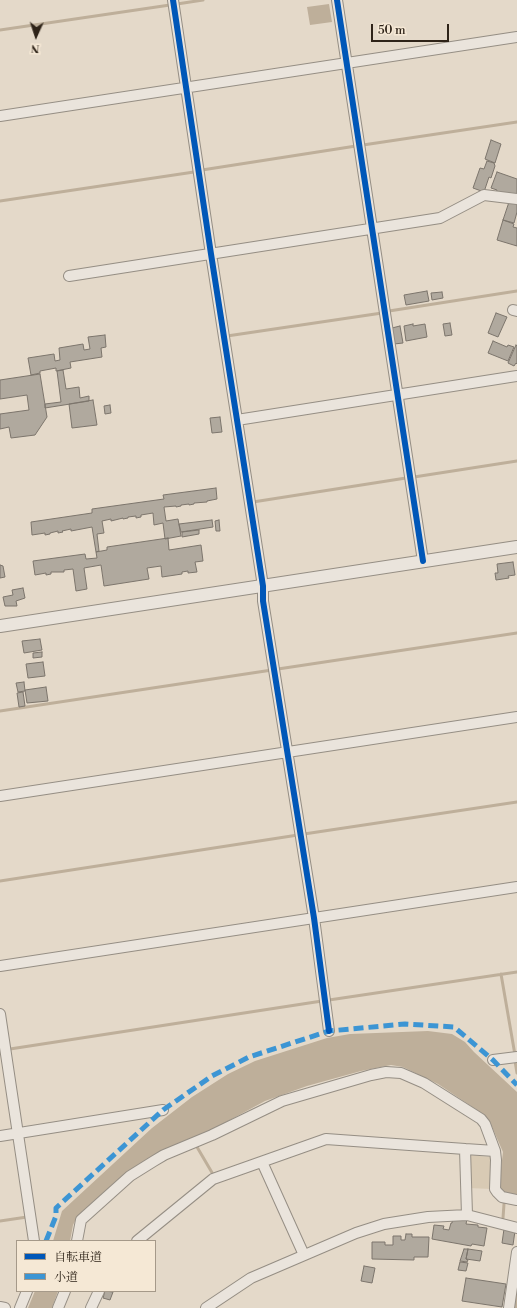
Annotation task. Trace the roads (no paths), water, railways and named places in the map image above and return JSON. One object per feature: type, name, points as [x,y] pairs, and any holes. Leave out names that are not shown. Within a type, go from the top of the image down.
[{"type":"street","points":[[173,0],[263,586],[263,601],[314,918],[329,1031]]},
{"type":"street","points":[[338,0],[423,561]]},
{"type":"street","points":[[0,116],[517,37]]},
{"type":"street","points":[[69,276],[440,218],[484,195],[517,200]]},
{"type":"street","points":[[237,420],[517,376]]},
{"type":"street","points":[[0,626],[517,547]]},
{"type":"street","points":[[0,796],[517,717]]},
{"type":"street","points":[[0,966],[517,887]]},
{"type":"street","points":[[0,1014],[34,1240]]},
{"type":"street","points":[[493,1060],[517,1056]]},
{"type":"street","points":[[77,1240],[81,1220],[130,1176],[154,1161],[282,1101],[386,1072],[401,1073],[424,1083],[481,1119],[485,1124],[495,1151],[497,1192],[502,1196],[517,1200]]},
{"type":"street","points":[[0,1136],[163,1110]]},
{"type":"street","points":[[139,1240],[214,1180],[326,1139],[495,1151]]},
{"type":"street","points":[[465,1149],[467,1215]]},
{"type":"street","points":[[262,1162],[304,1255]]},
{"type":"street","points":[[206,1308],[251,1278],[356,1233],[384,1224],[428,1217],[467,1215],[517,1228]]},
{"type":"street","points":[[509,1308],[517,1252]]},
{"type":"street","points":[[20,1308],[27,1292]]},
{"type":"street","points":[[58,1308],[65,1292]]},
{"type":"street","points":[[91,1308],[99,1292]]},
{"type":"street","points":[[0,1307],[5,1308]]},
{"type":"waterway","points":[[177,4],[203,0]]},
{"type":"waterway","points":[[0,30],[170,5]]},
{"type":"waterway","points":[[363,145],[517,122]]},
{"type":"waterway","points":[[202,170],[356,146]]},
{"type":"waterway","points":[[0,201],[194,172]]},
{"type":"waterway","points":[[389,311],[517,291]]},
{"type":"waterway","points":[[227,336],[382,313]]},
{"type":"waterway","points":[[414,477],[517,461]]},
{"type":"waterway","points":[[253,502],[406,478]]},
{"type":"waterway","points":[[278,669],[517,633]]},
{"type":"waterway","points":[[0,711],[272,670]]},
{"type":"waterway","points":[[304,834],[517,802]]},
{"type":"waterway","points":[[0,881],[298,835]]},
{"type":"waterway","points":[[329,1000],[517,972]]},
{"type":"waterway","points":[[501,974],[515,1055]]},
{"type":"waterway","points":[[10,1049],[322,1001]]},
{"type":"waterway","points":[[515,1061],[517,1073]]},
{"type":"waterway","points":[[197,1147],[214,1176]]},
{"type":"waterway","points":[[503,1218],[504,1204]]},
{"type":"waterway","points":[[0,1221],[27,1217]]},
{"type":"waterway","points":[[516,1308],[517,1296]]}]
